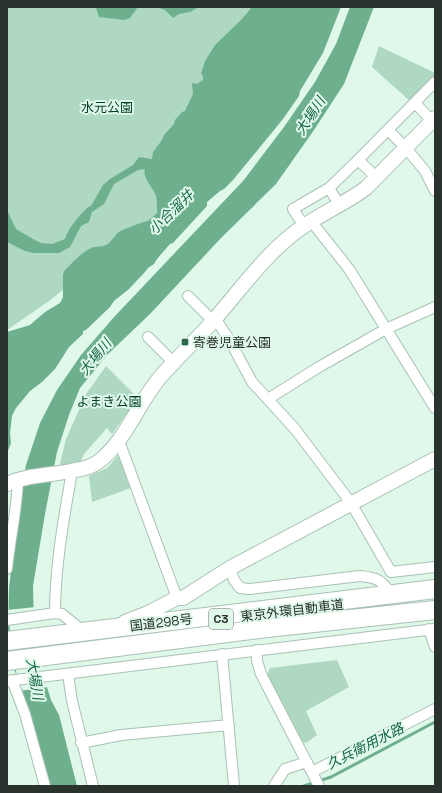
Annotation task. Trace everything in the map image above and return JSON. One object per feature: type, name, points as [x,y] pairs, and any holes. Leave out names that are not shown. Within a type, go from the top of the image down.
[{"type":"highway","name":"国道298号","points":[[7,641],[84,632],[387,588],[435,589]]},
{"type":"highway","name":"東京外環自動車道","points":[[8,656],[435,594]]},
{"type":"highway","name":"東京外環自動車道","points":[[8,656],[435,605]]},
{"type":"highway","name":"国道298号","points":[[8,656],[56,655],[268,628],[435,610]]},
{"type":"street","points":[[435,82],[329,188],[293,208],[349,269],[435,408]]},
{"type":"street","points":[[7,570],[11,534],[17,505],[16,481],[86,468],[98,462],[119,440],[148,392],[264,262],[284,242],[307,223],[340,206],[357,195],[434,119],[415,103]]},
{"type":"street","points":[[388,130],[405,147],[425,171],[435,191]]},
{"type":"street","points":[[358,160],[376,177]]},
{"type":"street","points":[[329,188],[340,206]]},
{"type":"street","points":[[188,296],[214,319],[230,341],[252,382],[295,429],[351,503],[391,572],[435,567]]},
{"type":"street","points":[[268,399],[319,366],[386,329],[435,307]]},
{"type":"street","points":[[148,337],[174,363]]},
{"type":"street","points":[[119,440],[177,598]]},
{"type":"street","points":[[103,629],[148,613],[177,598],[183,598],[230,568],[435,459]]},
{"type":"street","points":[[55,613],[56,577],[67,472]]},
{"type":"street","points":[[386,565],[387,588]]},
{"type":"street","points":[[230,568],[234,580],[240,588],[250,589],[360,576],[375,577],[387,588]]},
{"type":"street","points":[[7,620],[55,613],[62,614],[84,632]]},
{"type":"street","points":[[45,786],[25,714],[10,681],[432,629],[435,648]]},
{"type":"street","points":[[257,650],[261,674],[319,786]]},
{"type":"street","points":[[222,654],[234,786]]},
{"type":"street","points":[[63,674],[72,701],[81,743],[93,786]]},
{"type":"street","points":[[313,774],[435,709]]},
{"type":"street","points":[[81,743],[121,735],[229,726]]},
{"type":"street","points":[[274,786],[285,770],[307,762]]},
{"type":"green space","name":"水元公園","points":[[7,7],[274,7],[162,210],[49,301],[7,330]]},
{"type":"green space","points":[[379,46],[435,73],[435,79],[410,101],[372,67]]},
{"type":"green space","name":"よまき公園","points":[[106,366],[138,398],[112,434],[107,428],[84,454],[79,465],[59,468],[66,439],[86,394]]},
{"type":"green space","points":[[120,453],[131,488],[92,502],[89,476],[107,468]]},
{"type":"green space","points":[[337,660],[349,687],[306,711],[317,735],[306,743],[302,742],[267,675],[270,668]]},
{"type":"water","points":[[92,7],[138,7],[130,18],[124,20],[99,17],[96,8]]},
{"type":"water","points":[[156,7],[199,7],[190,12],[179,14],[173,18],[165,10]]},
{"type":"water","name":"小合溜井","points":[[252,7],[341,7],[323,53],[300,91],[299,96],[283,119],[233,180],[207,202],[207,206],[173,243],[170,244],[154,264],[148,268],[129,289],[114,301],[110,307],[86,330],[83,331],[83,334],[69,347],[55,369],[30,391],[16,408],[12,416],[10,433],[11,443],[7,453],[7,332],[30,325],[45,312],[60,303],[63,297],[63,274],[65,270],[87,250],[106,245],[124,229],[148,221],[157,213],[157,202],[155,193],[146,179],[144,172],[145,169],[138,170],[114,184],[104,204],[92,212],[89,222],[81,226],[70,247],[59,253],[33,253],[25,251],[7,242],[7,210],[16,229],[41,243],[52,244],[65,239],[69,230],[81,214],[91,206],[103,185],[133,165],[139,157],[152,159],[153,152],[164,135],[182,112],[185,111],[193,94],[192,83],[197,84],[203,80],[203,76],[201,74],[205,61],[215,45],[242,19]]},
{"type":"water","name":"大場川","points":[[350,7],[374,7],[344,84],[314,130],[276,184],[221,238],[151,313],[107,355],[80,388],[69,415],[57,452],[33,586],[34,624],[38,658],[51,700],[59,715],[77,786],[50,786],[29,711],[12,663],[8,629],[9,588],[16,526],[26,465],[40,423],[57,390],[81,355],[115,316],[243,181],[284,127],[315,82],[336,44]]},
{"type":"pier","points":[[36,607],[40,658],[49,687],[19,691],[7,610]]},
{"type":"waterway","name":"久兵衛用水路","points":[[304,786],[331,777],[435,722]]},
{"type":"place","name":"寄巻児童公園","points":[[185,342]]}]
